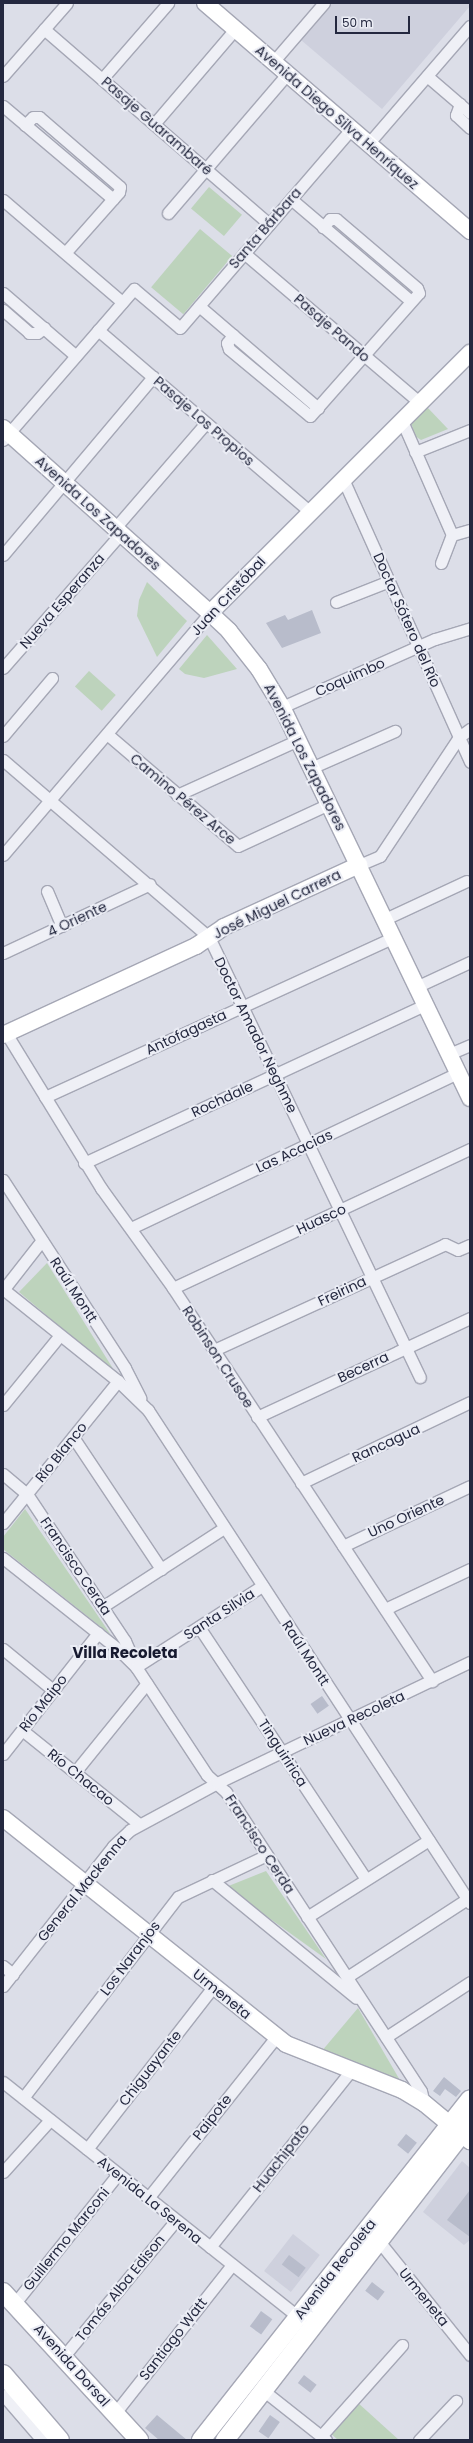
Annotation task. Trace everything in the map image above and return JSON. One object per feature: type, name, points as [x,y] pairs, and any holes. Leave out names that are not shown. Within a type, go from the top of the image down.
[{"type":"main road","name":"Avenida Recoleta","points":[[225,2440],[463,2130],[470,2099]]},
{"type":"main road","name":"Avenida Recoleta","points":[[201,2440],[376,2217],[463,2130]]},
{"type":"main road","points":[[376,2217],[374,2230],[378,2240]]},
{"type":"main road","name":"Avenida Dorsal","points":[[9,2297],[139,2440]]},
{"type":"main road","points":[[3,2374],[60,2440]]},
{"type":"street","points":[[3,76],[67,3]]},
{"type":"street","points":[[102,79],[168,3]]},
{"type":"street","name":"Avenida Diego Silva Henríquez","points":[[205,3],[470,231]]},
{"type":"street","points":[[273,62],[324,3]]},
{"type":"street","points":[[368,144],[470,26]]},
{"type":"street","name":"Pasaje Guarambaré","points":[[44,29],[269,224]]},
{"type":"street","points":[[154,124],[235,29]]},
{"type":"street","points":[[168,213],[287,74]]},
{"type":"street","points":[[427,76],[470,113]]},
{"type":"street","points":[[460,104],[456,115],[470,128]]},
{"type":"street","points":[[3,106],[25,125],[33,117],[39,117],[121,188],[65,253]]},
{"type":"street","name":"Santa Bárbara","points":[[122,302],[134,289],[180,328],[351,129]]},
{"type":"street","points":[[291,199],[411,301]]},
{"type":"street","points":[[3,200],[122,302],[76,356],[5,434]]},
{"type":"street","points":[[199,306],[233,335],[314,412],[419,291],[336,220],[330,219],[323,227]]},
{"type":"street","name":"Pasaje Pando","points":[[244,253],[420,402]]},
{"type":"street","points":[[3,293],[76,356]]},
{"type":"street","points":[[3,310],[29,333],[37,333],[44,328]]},
{"type":"street","name":"Pasaje Los Propios","points":[[98,330],[310,512]]},
{"type":"street","name":"Juan Cristóbal","points":[[3,855],[210,613],[470,353]]},
{"type":"street","points":[[3,555],[65,484],[153,378]]},
{"type":"street","points":[[402,421],[452,535],[441,563]]},
{"type":"street","name":"Nueva Esperanza","points":[[3,668],[206,423]]},
{"type":"street","points":[[415,452],[470,430]]},
{"type":"street","name":"Avenida Los Zapadores","points":[[5,434],[65,484],[210,613],[244,650],[282,707],[470,1098]]},
{"type":"street","name":"Doctor Sótero del Río","points":[[343,479],[470,762]]},
{"type":"street","points":[[452,535],[470,530]]},
{"type":"street","points":[[336,602],[389,581]]},
{"type":"street","name":"Coquimbo","points":[[282,707],[418,646],[470,628]]},
{"type":"street","points":[[3,736],[52,678]]},
{"type":"street","points":[[459,737],[470,729]]},
{"type":"street","points":[[311,768],[395,731]]},
{"type":"street","name":"Camino Pérez Arce","points":[[107,734],[238,846],[329,804]]},
{"type":"street","name":"José Miguel Carrera","points":[[4,1034],[196,946],[224,927],[382,853],[459,737]]},
{"type":"street","points":[[177,794],[298,740]]},
{"type":"street","name":"Doctor Amador Neghme","points":[[3,760],[150,884],[209,937],[420,1377]]},
{"type":"street","points":[[384,919],[467,881]]},
{"type":"street","name":"4 Oriente","points":[[5,950],[62,926],[150,884]]},
{"type":"street","points":[[47,891],[62,926]]},
{"type":"street","name":"Antofagasta","points":[[45,1097],[393,938]]},
{"type":"street","points":[[416,988],[470,962]]},
{"type":"street","name":"Rochdale","points":[[84,1163],[425,1005]]},
{"type":"street","name":"Robinson Crusoe","points":[[4,1034],[45,1097],[84,1163],[173,1288],[432,1680]]},
{"type":"street","points":[[449,1054],[470,1045]]},
{"type":"street","name":"Las Acacias","points":[[131,1228],[458,1073]]},
{"type":"street","name":"Huasco","points":[[173,1288],[470,1149]]},
{"type":"street","name":"Raúl Montt","points":[[3,1180],[125,1368],[142,1403],[469,1901]]},
{"type":"street","points":[[3,1289],[42,1240]]},
{"type":"street","name":"Freirina","points":[[214,1350],[444,1244],[458,1250],[470,1245]]},
{"type":"street","name":"Raúl Montt","points":[[3,1289],[118,1381],[142,1403]]},
{"type":"street","name":"Becerra","points":[[257,1417],[470,1318]]},
{"type":"street","points":[[3,1405],[60,1335]]},
{"type":"street","name":"Río Blanco","points":[[3,1523],[118,1381]]},
{"type":"street","name":"Rancagua","points":[[301,1483],[470,1402]]},
{"type":"street","points":[[73,1437],[161,1569]]},
{"type":"street","name":"Francisco Cerda","points":[[3,1474],[27,1494],[126,1641],[136,1667],[146,1683],[206,1775],[226,1792],[421,2091],[424,2103]]},
{"type":"street","name":"Uno Oriente","points":[[343,1546],[470,1486]]},
{"type":"street","points":[[102,1607],[224,1528]]},
{"type":"street","name":"Francisco Cerda","points":[[3,1558],[98,1633],[136,1667]]},
{"type":"street","points":[[385,1609],[470,1569]]},
{"type":"street","name":"Santa Silvia","points":[[136,1667],[262,1586]]},
{"type":"street","name":"Tinguiririca","points":[[199,1626],[366,1879]]},
{"type":"street","name":"Río Maipo","points":[[3,1754],[98,1633]]},
{"type":"street","points":[[3,1649],[53,1690]]},
{"type":"street","name":"Nueva Recoleta","points":[[217,1783],[470,1662]]},
{"type":"street","points":[[76,1772],[146,1683]]},
{"type":"street","name":"Río Chacao","points":[[22,1730],[139,1824]]},
{"type":"street","name":"General Mackenna","points":[[3,1986],[113,1846],[139,1824],[217,1783]]},
{"type":"street","name":"Urmeneta","points":[[5,1824],[84,1883],[276,2037],[302,2053],[352,2069],[402,2090],[463,2130]]},
{"type":"street","points":[[307,1917],[429,1840]]},
{"type":"street","name":"Los Naranjos","points":[[23,2098],[178,1897],[267,1855]]},
{"type":"street","name":"Francisco Cerda","points":[[212,1880],[365,2005]]},
{"type":"street","points":[[347,1977],[469,1901]]},
{"type":"street","points":[[3,1966],[13,1974]]},
{"type":"street","points":[[386,2037],[470,1982]]},
{"type":"street","name":"Chiguayante","points":[[87,2149],[213,1987]]},
{"type":"street","name":"Paipote","points":[[148,2198],[276,2037]]},
{"type":"street","name":"Huachipato","points":[[210,2247],[352,2069]]},
{"type":"street","name":"Avenida La Serena","points":[[3,2082],[298,2317]]},
{"type":"street","points":[[3,2172],[50,2120]]},
{"type":"street","points":[[463,2130],[470,2152]]},
{"type":"street","name":"Guillermo Marconi","points":[[9,2297],[118,2174]]},
{"type":"street","name":"Tomás Alba Edison","points":[[64,2356],[176,2220]]},
{"type":"street","name":"Urmeneta","points":[[378,2240],[470,2355]]},
{"type":"street","name":"Santiago Watt","points":[[115,2413],[232,2264]]},
{"type":"street","points":[[264,2391],[324,2438],[402,2344]]},
{"type":"street","points":[[3,2395],[42,2440]]},
{"type":"street","points":[[419,2440],[456,2401]]},
{"type":"shaded area","points":[[332,3],[470,3],[470,6],[382,109],[301,40]]},
{"type":"shaded area","points":[[462,2161],[470,2168],[470,2240],[464,2245],[423,2212]]},
{"type":"shaded area","points":[[293,2234],[320,2255],[291,2292],[264,2271]]},
{"type":"green space","points":[[209,187],[242,215],[224,236],[191,208]]},
{"type":"green space","points":[[200,229],[232,256],[183,314],[151,287]]},
{"type":"green space","points":[[427,407],[448,429],[421,440],[415,436],[411,422]]},
{"type":"green space","points":[[147,582],[187,621],[157,657],[137,616],[139,600]]},
{"type":"green space","points":[[207,635],[237,669],[204,678],[185,674],[179,669]]},
{"type":"green space","points":[[89,671],[116,695],[102,711],[75,687]]},
{"type":"green space","points":[[47,1263],[117,1375],[19,1292]]},
{"type":"green space","points":[[25,1509],[111,1635],[3,1549],[3,1537]]},
{"type":"green space","points":[[266,1871],[326,1959],[226,1887]]},
{"type":"green space","points":[[358,2008],[401,2082],[321,2052]]},
{"type":"green space","points":[[357,2402],[399,2440],[338,2440],[329,2432]]},
{"type":"building","points":[[312,610],[321,633],[282,648],[266,623],[285,615],[288,620]]},
{"type":"building","points":[[322,1696],[329,1706],[317,1714],[311,1704]]},
{"type":"building","points":[[444,2077],[461,2091],[456,2097],[445,2089],[440,2096],[433,2091]]},
{"type":"building","points":[[406,2134],[417,2143],[408,2154],[397,2145]]},
{"type":"building","points":[[470,2190],[470,2237],[447,2220]]},
{"type":"building","points":[[289,2255],[306,2268],[299,2277],[282,2265]]},
{"type":"building","points":[[372,2282],[385,2292],[378,2301],[365,2291]]},
{"type":"building","points":[[261,2311],[272,2319],[261,2335],[250,2326]]},
{"type":"building","points":[[304,2375],[317,2385],[310,2393],[298,2383]]},
{"type":"building","points":[[157,2415],[187,2440],[159,2440],[145,2428]]},
{"type":"building","points":[[270,2415],[280,2422],[268,2438],[259,2431]]},
{"type":"district","name":"Villa Recoleta","points":[[125,1653]]}]
